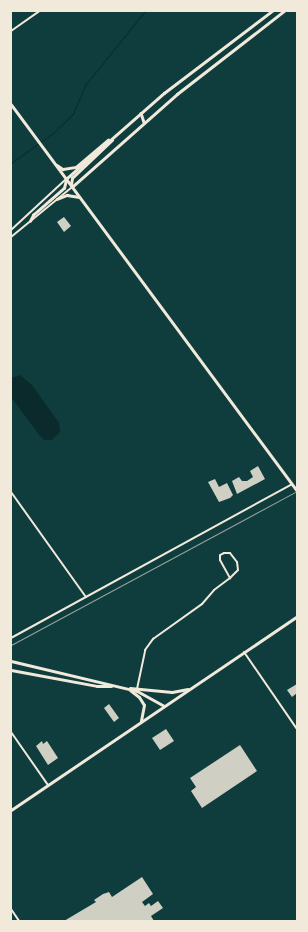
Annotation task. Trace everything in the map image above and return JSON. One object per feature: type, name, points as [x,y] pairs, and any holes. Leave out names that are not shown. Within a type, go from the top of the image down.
[{"type":"main road","points":[[30,221],[33,215],[64,188],[66,179],[140,113],[191,71],[272,11]]},
{"type":"main road","points":[[72,187],[177,94],[284,11]]},
{"type":"main road","points":[[11,104],[297,491]]},
{"type":"main road","points":[[140,113],[144,123]]},
{"type":"main road","points":[[55,164],[63,169],[76,167],[115,136]]},
{"type":"main road","points":[[72,187],[72,178],[115,136]]},
{"type":"main road","points":[[56,199],[67,195],[79,197]]},
{"type":"main road","points":[[11,810],[297,616]]},
{"type":"main road","points":[[11,661],[137,691],[172,692],[190,689]]},
{"type":"main road","points":[[11,670],[97,686],[115,686]]},
{"type":"main road","points":[[137,691],[164,706]]},
{"type":"main road","points":[[137,691],[145,708],[140,722]]},
{"type":"street","points":[[11,32],[40,11]]},
{"type":"street","points":[[11,230],[66,179]]},
{"type":"street","points":[[11,237],[72,187]]},
{"type":"street","points":[[11,637],[292,484]]},
{"type":"street","points":[[11,492],[86,597]]},
{"type":"street","points":[[137,691],[145,650],[153,639],[202,604],[214,590],[230,578],[238,570],[237,562],[230,554],[224,553],[220,555],[220,560],[230,578]]},
{"type":"street","points":[[244,652],[297,729]]},
{"type":"street","points":[[11,732],[48,785]]},
{"type":"street","points":[[11,909],[19,921]]},
{"type":"water","points":[[20,375],[32,385],[59,423],[60,432],[52,440],[44,440],[40,436],[11,397],[11,378]]},
{"type":"building","points":[[64,217],[71,226],[64,232],[57,222]]},
{"type":"building","points":[[258,466],[265,479],[237,494],[232,481],[239,477],[242,481],[247,481],[253,477],[250,471]]},
{"type":"building","points":[[215,479],[219,487],[227,483],[233,495],[230,498],[219,502],[208,482]]},
{"type":"building","points":[[297,684],[297,693],[292,697],[287,690]]},
{"type":"building","points":[[109,704],[119,718],[114,722],[104,708]]},
{"type":"building","points":[[166,729],[174,741],[160,750],[152,738]]},
{"type":"building","points":[[42,741],[43,744],[47,741],[58,758],[48,765],[36,746]]},
{"type":"building","points":[[240,745],[257,771],[202,808],[191,791],[196,787],[190,778]]},
{"type":"building","points":[[142,877],[153,894],[142,902],[145,906],[149,903],[151,906],[158,901],[163,908],[151,916],[154,921],[64,921],[96,902],[94,900],[103,894],[109,892],[112,897]]},
{"type":"waterway","points":[[11,163],[52,134],[73,114],[86,84],[145,11]]},
{"type":"railway","points":[[11,645],[297,491]]}]
